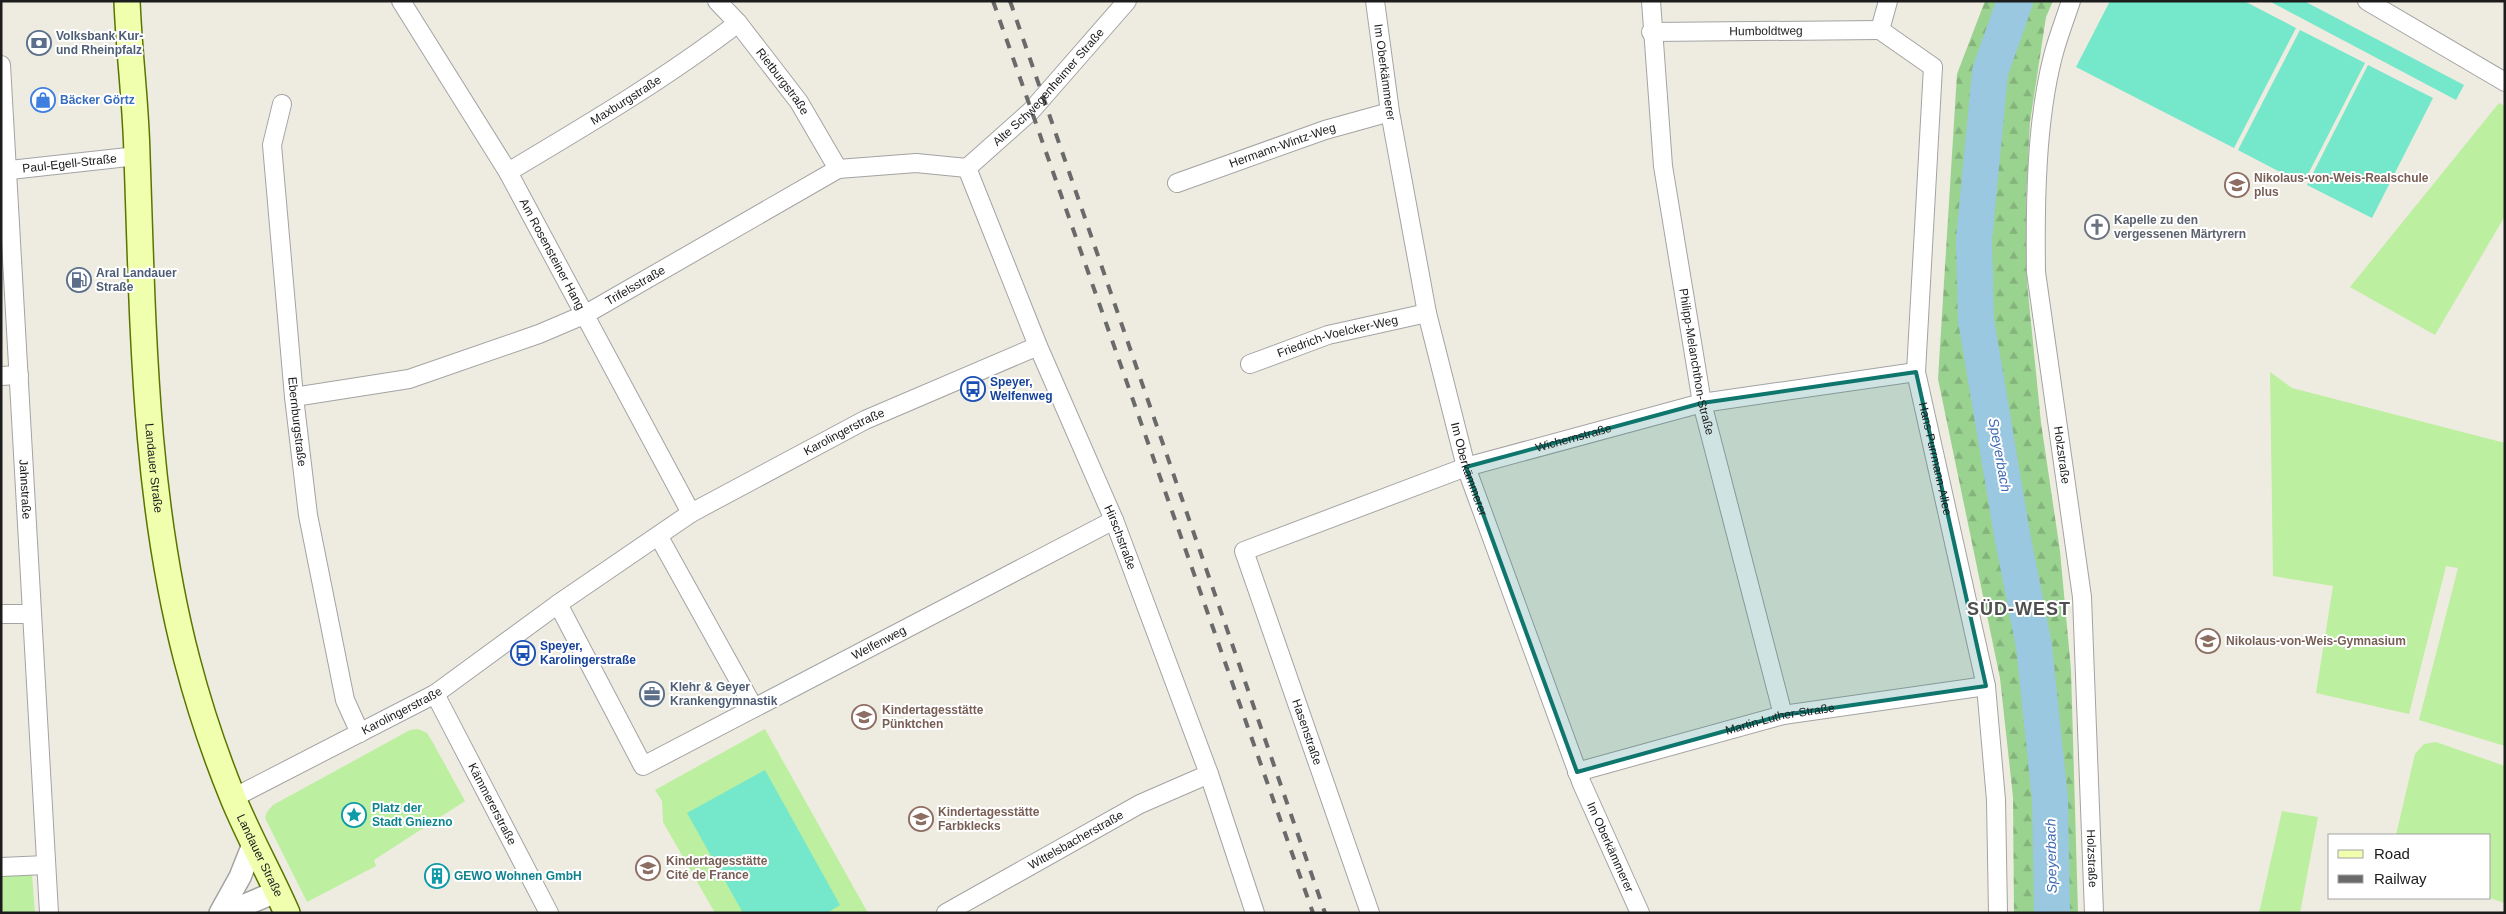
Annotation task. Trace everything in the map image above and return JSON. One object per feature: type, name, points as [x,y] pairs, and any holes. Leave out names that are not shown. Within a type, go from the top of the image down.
[{"type":"main road","name":"Landauer Straße","points":[[127,1],[137,156],[142,317],[156,497],[187,660],[233,798],[282,902]]},
{"type":"street","name":"Am Rosensteiner Hang","points":[[401,1],[508,172],[586,314],[691,513]]},
{"type":"street","name":"Rietburgstraße","points":[[717,1],[738,23],[799,102],[838,169]]},
{"type":"street","name":"Alte Schwegenheimer Straße","points":[[967,168],[1031,111],[1127,1]]},
{"type":"street","name":"Im Oberkämmerer","points":[[1375,1],[1390,112],[1427,313],[1466,467],[1577,772],[1640,913]]},
{"type":"street","name":"Philipp-Melanchthon-Straße","points":[[1651,1],[1651,32],[1663,166],[1702,403],[1783,715]]},
{"type":"street","points":[[1880,30],[1888,1]]},
{"type":"street","name":"Holzstraße","points":[[2071,1],[2053,56],[2041,130],[2036,221],[2036,272],[2082,597],[2094,913]]},
{"type":"street","points":[[2367,1],[2505,82]]},
{"type":"street","name":"Maxburgstraße","points":[[508,172],[621,106],[694,57],[738,23]]},
{"type":"street","name":"Humboldtweg","points":[[1651,32],[1880,30]]},
{"type":"street","name":"Hans-Purrmann-Allee","points":[[1880,30],[1933,68],[1916,372],[1986,686],[1996,800],[1998,913]]},
{"type":"street","name":"Jahnstraße","points":[[1,65],[5,170],[19,375],[49,913]]},
{"type":"street","name":"Ebernburgstraße","points":[[282,104],[272,144],[294,397],[308,515],[345,700],[360,734]]},
{"type":"street","name":"Hermann-Wintz-Weg","points":[[1177,183],[1325,130],[1390,112]]},
{"type":"street","name":"Paul-Egell-Straße","points":[[5,170],[137,156]]},
{"type":"street","name":"Trifelsstraße","points":[[294,397],[408,379],[539,334],[586,314],[838,169],[916,163],[967,168]]},
{"type":"street","name":"Hirschstraße","points":[[967,168],[1038,346],[1114,520],[1209,774],[1255,913]]},
{"type":"street","name":"Friedrich-Voelcker-Weg","points":[[1250,364],[1328,334],[1427,313]]},
{"type":"street","name":"Karolingerstraße","points":[[233,798],[435,694],[558,604],[659,537],[691,513],[865,420],[1038,346]]},
{"type":"street","name":"Wichernstraße","points":[[1244,551],[1466,467],[1702,403],[1916,372]]},
{"type":"street","points":[[1,376],[19,375]]},
{"type":"street","name":"Welfenweg","points":[[558,604],[643,766],[1114,520]]},
{"type":"street","points":[[659,537],[754,708]]},
{"type":"street","name":"Hasenstraße","points":[[1244,551],[1370,913]]},
{"type":"street","points":[[1,614],[32,614]]},
{"type":"street","name":"Martin-Luther-Straße","points":[[1577,772],[1783,715],[1986,686]]},
{"type":"street","name":"Kämmererstraße","points":[[435,694],[549,913]]},
{"type":"street","name":"Wittelsbacherstraße","points":[[946,913],[1140,804],[1209,774]]},
{"type":"street","points":[[220,913],[240,877],[254,842]]},
{"type":"street","points":[[1,867],[46,865]]},
{"type":"street","points":[[226,913],[282,902]]},
{"type":"highlighted area","points":[[1916,372],[1986,686],[1783,715],[1577,772],[1466,467],[1702,403]]},
{"type":"green space","points":[[1985,1],[2053,1],[2046,17],[2030,122],[2026,201],[2027,282],[2041,423],[2060,551],[2071,670],[2078,913],[2014,913],[2013,797],[2000,678],[1938,379],[1957,74]]},
{"type":"green space","points":[[2110,1],[2244,1],[2296,28],[2234,148],[2076,67]]},
{"type":"green space","points":[[2269,1],[2304,1],[2464,85],[2456,100]]},
{"type":"green space","points":[[2300,30],[2365,63],[2303,184],[2238,150]]},
{"type":"green space","points":[[2368,65],[2433,98],[2372,218],[2307,185]]},
{"type":"green space","points":[[2499,103],[2505,106],[2505,216],[2435,335],[2350,287]]},
{"type":"green space","points":[[2270,372],[2292,388],[2505,443],[2505,746],[2419,720],[2458,568],[2446,566],[2409,714],[2316,693],[2333,586],[2273,576]]},
{"type":"green space","name":"Platz der Stadt Gniezno","points":[[418,729],[427,733],[465,801],[374,860],[376,866],[307,902],[265,818],[267,812],[273,805],[410,730]]},
{"type":"green space","points":[[765,729],[868,913],[715,913],[663,822],[662,801],[655,790]]},
{"type":"green space","points":[[2436,742],[2505,766],[2505,903],[2491,898],[2491,834],[2396,834],[2415,754],[2424,744]]},
{"type":"green space","points":[[765,770],[840,905],[827,913],[743,913],[687,813]]},
{"type":"green space","points":[[2282,811],[2318,817],[2300,913],[2259,913]]},
{"type":"green space","points":[[1,875],[32,875],[35,913],[1,913]]},
{"type":"waterway","name":"Speyerbach","points":[[2015,1],[1990,72],[1974,240],[1976,320],[2012,534],[2034,646],[2050,799],[2052,913]]},
{"type":"railway","points":[[993,1],[1313,913]]},
{"type":"railway","points":[[1010,1],[1325,913]]},
{"type":"place","name":"Volksbank Kur- und Rheinpfalz","points":[[39,43]]},
{"type":"place","name":"Bäcker Görtz","points":[[43,100]]},
{"type":"place","name":"Nikolaus-von-Weis-Realschule plus","points":[[2237,185]]},
{"type":"place","name":"Kapelle zu den vergessenen Märtyrern","points":[[2097,227]]},
{"type":"place","name":"Aral Landauer Straße","points":[[79,280]]},
{"type":"place","name":"Speyer, Welfenweg","points":[[973,389]]},
{"type":"place","name":"Nikolaus-von-Weis-Gymnasium","points":[[2208,641]]},
{"type":"place","name":"Speyer, Karolingerstraße","points":[[523,653]]},
{"type":"place","name":"Klehr & Geyer Krankengymnastik","points":[[652,694]]},
{"type":"place","name":"Kindertagesstätte Pünktchen","points":[[864,717]]},
{"type":"place","name":"Platz der Stadt Gniezno","points":[[354,815]]},
{"type":"place","name":"Kindertagesstätte Farbklecks","points":[[921,819]]},
{"type":"place","name":"Kindertagesstätte Cité de France","points":[[648,868]]},
{"type":"place","name":"GEWO Wohnen GmbH","points":[[437,876]]},
{"type":"district","name":"SÜD-WEST","points":[[2019,609]]}]
